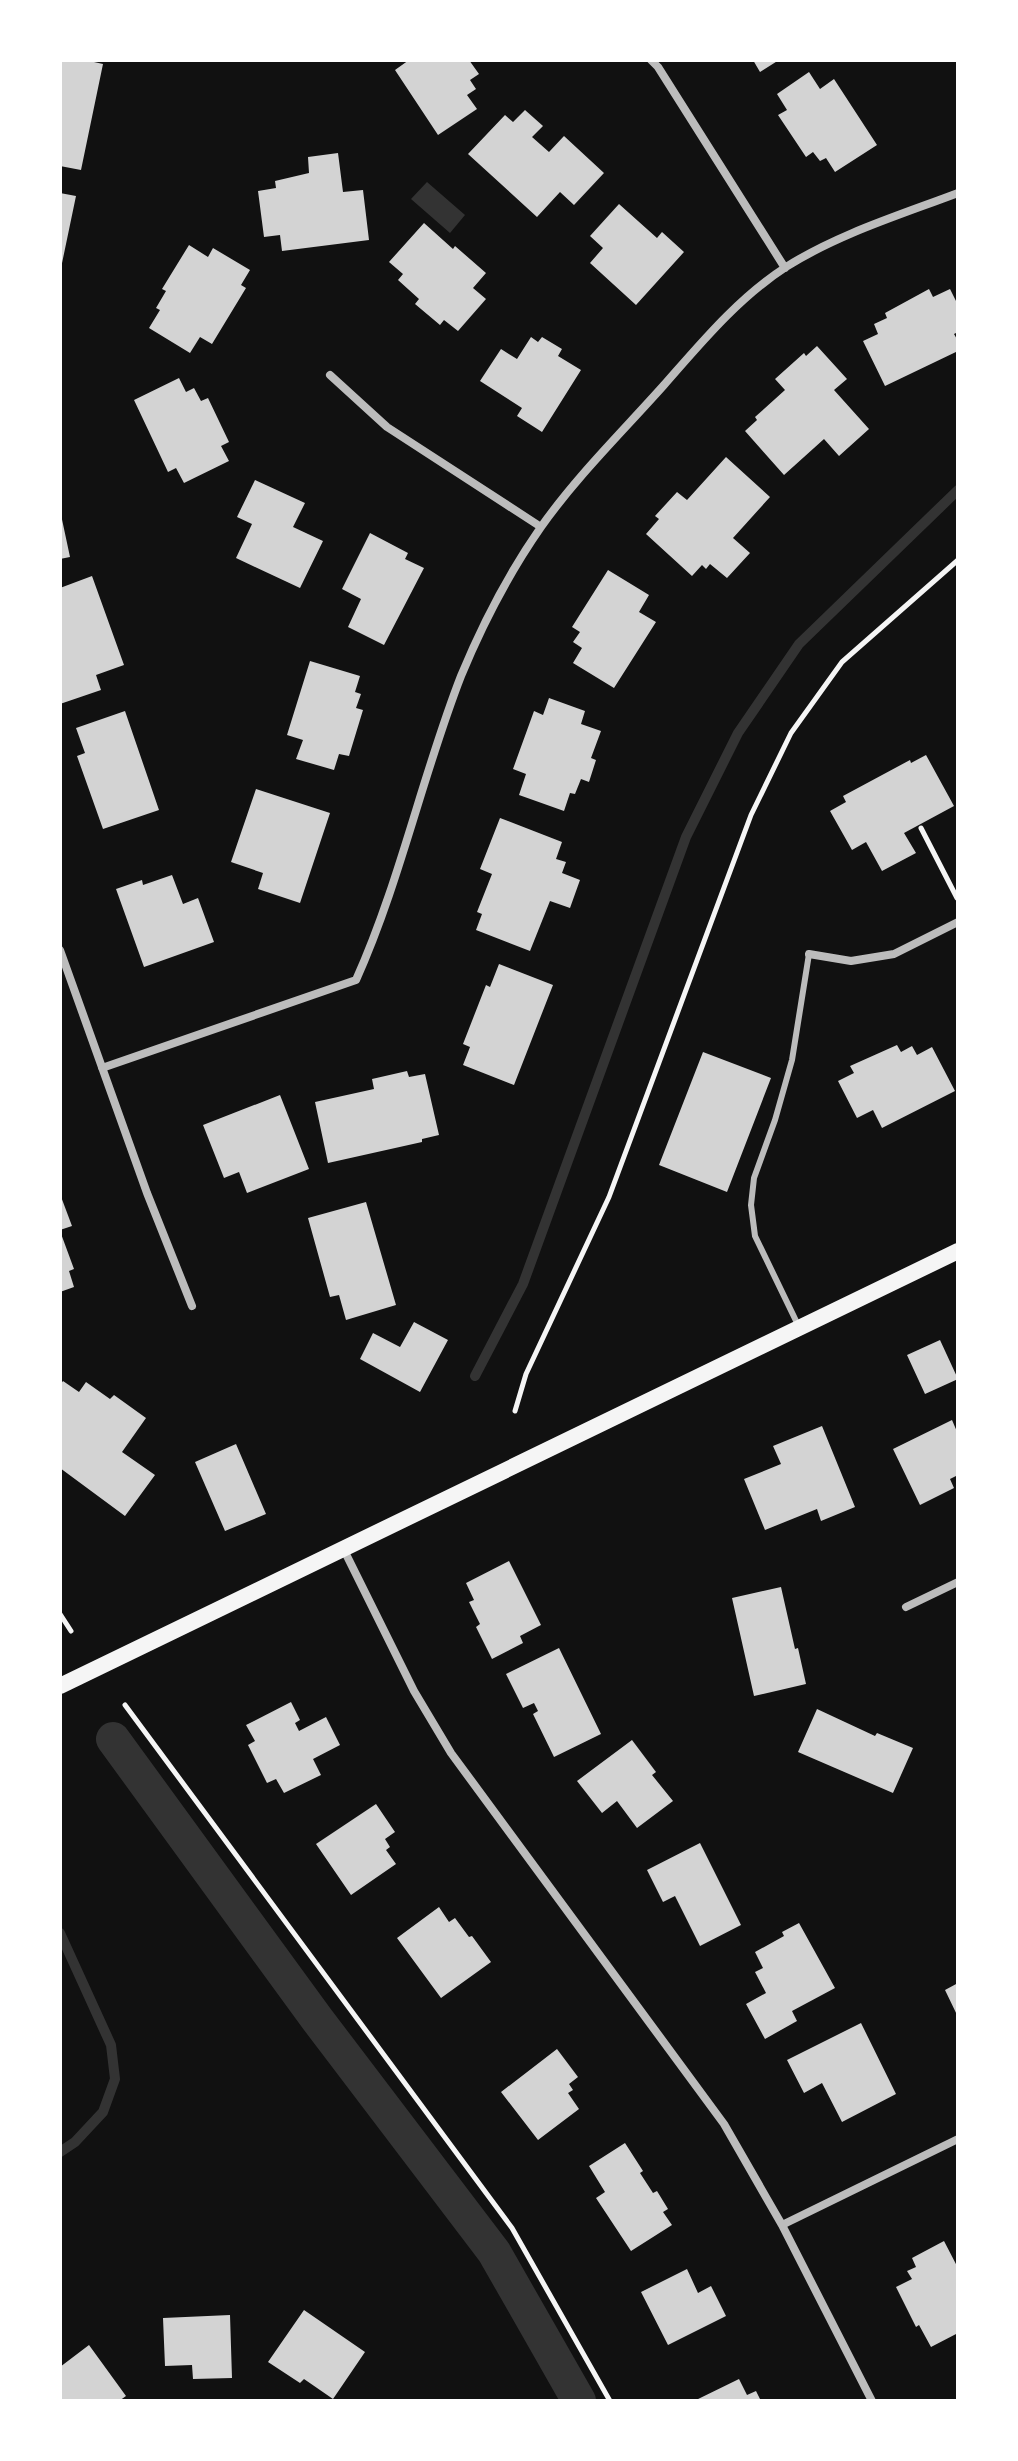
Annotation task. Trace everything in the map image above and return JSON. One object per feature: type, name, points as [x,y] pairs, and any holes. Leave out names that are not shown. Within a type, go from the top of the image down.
[{"type":"main road","points":[[60,1686],[958,1251]]},
{"type":"street","points":[[651,60],[785,268]]},
{"type":"street","points":[[102,1068],[356,980],[380,928],[418,801],[462,676],[484,626],[541,527],[572,488],[724,319],[785,268],[833,242],[958,193]]},
{"type":"street","points":[[330,375],[387,427],[541,527]]},
{"type":"street","points":[[809,954],[851,961],[894,954],[958,922]]},
{"type":"street","points":[[60,950],[192,1306]]},
{"type":"street","points":[[342,1547],[414,1691],[444,1743],[716,2112],[782,2225],[872,2401]]},
{"type":"street","points":[[906,1607],[958,1582]]},
{"type":"street","points":[[782,2225],[958,2139]]},
{"type":"lane","points":[[799,1327],[755,1236],[751,1205],[754,1178],[792,1060],[809,954]]},
{"type":"path","points":[[515,1411],[526,1374],[609,1197],[740,843],[791,733],[842,662],[958,560]]},
{"type":"path","points":[[921,828],[957,898]]},
{"type":"path","points":[[60,1614],[71,1631]]},
{"type":"path","points":[[125,1705],[512,2228],[610,2401]]},
{"type":"shaded area","points":[[427,182],[465,215],[450,233],[411,199]]},
{"type":"building","points":[[60,60],[103,64],[81,170],[60,166]]},
{"type":"building","points":[[409,60],[469,60],[479,74],[470,80],[476,89],[467,95],[477,109],[438,135],[395,70]]},
{"type":"building","points":[[753,60],[779,60],[760,72]]},
{"type":"building","points":[[809,72],[820,89],[834,79],[877,145],[835,172],[826,158],[820,161],[813,152],[806,157],[778,115],[787,110],[777,94]]},
{"type":"building","points":[[525,110],[543,126],[532,137],[549,152],[564,136],[604,173],[574,205],[560,192],[537,217],[468,154],[505,115],[513,122]]},
{"type":"building","points":[[338,153],[343,192],[363,190],[369,240],[282,251],[280,235],[264,237],[258,191],[276,188],[275,181],[309,173],[308,157]]},
{"type":"building","points":[[60,193],[76,196],[61,268],[60,267]]},
{"type":"building","points":[[619,204],[657,238],[662,232],[684,252],[636,305],[590,263],[603,248],[590,236]]},
{"type":"building","points":[[424,223],[486,273],[473,288],[486,299],[458,331],[444,320],[440,325],[415,304],[419,299],[398,280],[403,274],[389,262]]},
{"type":"building","points":[[189,245],[208,257],[213,248],[250,270],[241,285],[246,288],[212,344],[200,337],[190,353],[149,328],[160,310],[156,308],[166,291],[162,289]]},
{"type":"building","points":[[929,289],[933,297],[950,289],[958,305],[958,332],[954,334],[958,351],[885,386],[863,341],[878,334],[874,324],[887,318],[885,313]]},
{"type":"building","points":[[531,337],[538,342],[542,337],[562,349],[558,356],[581,370],[542,432],[517,416],[522,408],[480,381],[501,349],[517,359]]},
{"type":"building","points":[[817,346],[847,379],[834,390],[869,429],[839,456],[824,439],[784,475],[745,431],[757,420],[755,417],[785,390],[775,379],[804,353],[806,356]]},
{"type":"building","points":[[179,378],[186,392],[194,388],[201,401],[208,398],[229,442],[221,446],[229,461],[184,483],[176,468],[168,472],[134,400]]},
{"type":"building","points":[[726,457],[770,497],[733,538],[750,553],[727,578],[710,564],[706,569],[702,565],[692,576],[646,534],[659,519],[655,516],[677,492],[687,500]]},
{"type":"building","points":[[255,480],[305,503],[293,527],[323,541],[300,588],[236,558],[252,524],[237,517]]},
{"type":"building","points":[[60,510],[70,557],[60,559]]},
{"type":"building","points":[[370,533],[408,553],[405,559],[424,568],[384,645],[348,627],[361,599],[342,589]]},
{"type":"building","points":[[608,570],[649,595],[639,612],[656,622],[614,688],[573,663],[582,648],[573,642],[580,632],[572,627]]},
{"type":"building","points":[[92,576],[124,665],[96,675],[101,690],[60,704],[60,588]]},
{"type":"building","points":[[310,661],[360,676],[355,692],[361,694],[356,708],[363,710],[349,756],[339,754],[334,770],[296,759],[303,740],[287,735]]},
{"type":"building","points":[[549,698],[585,711],[581,724],[601,731],[591,758],[596,760],[589,782],[581,779],[575,794],[570,793],[564,811],[519,795],[526,774],[513,769],[534,711],[543,715]]},
{"type":"building","points":[[125,711],[159,810],[103,829],[77,756],[85,753],[76,728]]},
{"type":"building","points":[[926,755],[954,806],[904,833],[916,853],[882,871],[866,842],[852,850],[830,811],[846,802],[843,796],[910,760],[911,763]]},
{"type":"building","points":[[256,789],[330,813],[300,903],[258,889],[263,873],[231,862]]},
{"type":"building","points":[[500,818],[562,842],[556,859],[566,862],[562,873],[580,880],[570,908],[550,901],[530,951],[476,930],[482,914],[477,912],[492,874],[480,869]]},
{"type":"building","points":[[172,875],[183,904],[198,898],[214,942],[144,967],[116,889],[142,880],[143,885]]},
{"type":"building","points":[[499,964],[553,985],[514,1085],[463,1065],[470,1047],[463,1044],[486,985],[490,987]]},
{"type":"building","points":[[897,1045],[901,1052],[912,1046],[917,1055],[932,1047],[955,1091],[882,1128],[873,1110],[857,1118],[838,1081],[854,1073],[850,1066]]},
{"type":"building","points":[[703,1052],[771,1078],[727,1192],[659,1165]]},
{"type":"building","points":[[407,1071],[409,1077],[425,1074],[439,1135],[422,1139],[422,1142],[328,1163],[315,1102],[374,1089],[372,1079]]},
{"type":"building","points":[[280,1095],[309,1169],[247,1193],[239,1172],[224,1178],[203,1125]]},
{"type":"building","points":[[60,1194],[72,1226],[60,1230]]},
{"type":"building","points":[[366,1202],[396,1305],[346,1320],[339,1295],[330,1297],[308,1218]]},
{"type":"building","points":[[60,1231],[74,1269],[69,1271],[74,1287],[60,1292]]},
{"type":"building","points":[[414,1322],[448,1340],[420,1392],[360,1359],[373,1333],[400,1347]]},
{"type":"building","points":[[940,1340],[958,1379],[925,1394],[907,1355]]},
{"type":"building","points":[[63,1381],[79,1392],[86,1382],[110,1399],[114,1395],[146,1418],[122,1452],[155,1475],[125,1516],[60,1468],[60,1385]]},
{"type":"building","points":[[952,1420],[958,1434],[958,1475],[950,1479],[954,1488],[920,1505],[893,1449]]},
{"type":"building","points":[[822,1426],[855,1507],[821,1521],[817,1509],[765,1530],[744,1479],[781,1464],[773,1446]]},
{"type":"building","points":[[236,1444],[266,1514],[225,1531],[195,1462]]},
{"type":"building","points":[[509,1561],[541,1625],[520,1636],[523,1643],[492,1659],[476,1627],[480,1624],[469,1602],[474,1600],[466,1583]]},
{"type":"building","points":[[781,1587],[806,1684],[754,1696],[732,1598]]},
{"type":"building","points":[[559,1648],[601,1734],[554,1757],[533,1714],[538,1711],[534,1703],[523,1708],[506,1674]]},
{"type":"building","points":[[291,1702],[300,1720],[295,1723],[299,1731],[326,1717],[340,1745],[313,1759],[321,1775],[284,1793],[276,1779],[267,1783],[248,1745],[255,1741],[246,1725]]},
{"type":"building","points":[[817,1709],[875,1736],[877,1733],[913,1748],[893,1793],[798,1752]]},
{"type":"building","points":[[632,1740],[656,1772],[652,1775],[673,1801],[637,1828],[617,1801],[602,1813],[577,1781]]},
{"type":"building","points":[[376,1804],[395,1832],[385,1839],[390,1847],[386,1850],[396,1864],[351,1895],[316,1844]]},
{"type":"building","points":[[700,1843],[741,1925],[700,1946],[675,1896],[663,1902],[647,1870]]},
{"type":"building","points":[[439,1907],[449,1922],[455,1918],[491,1962],[441,1998],[397,1938]]},
{"type":"building","points":[[799,1923],[835,1988],[792,2011],[797,2021],[765,2039],[746,2004],[766,1993],[755,1972],[763,1968],[755,1952],[784,1936],[782,1932]]},
{"type":"building","points":[[958,1983],[958,2017],[945,1990]]},
{"type":"building","points":[[861,2023],[896,2094],[842,2122],[822,2083],[804,2093],[787,2060]]},
{"type":"building","points":[[557,2049],[578,2077],[569,2084],[573,2090],[568,2093],[579,2109],[538,2140],[501,2092]]},
{"type":"building","points":[[625,2143],[653,2193],[657,2191],[668,2209],[663,2212],[672,2225],[631,2251],[596,2198],[605,2192],[589,2166]]},
{"type":"building","points":[[944,2241],[958,2268],[958,2333],[931,2347],[919,2325],[916,2327],[896,2287],[912,2279],[907,2271],[916,2267],[912,2258]]},
{"type":"building","points":[[687,2269],[698,2293],[711,2286],[726,2316],[668,2345],[641,2292]]},
{"type":"building","points":[[304,2310],[365,2352],[333,2399],[304,2379],[300,2383],[268,2362]]},
{"type":"building","points":[[230,2315],[232,2378],[193,2379],[192,2365],[165,2366],[163,2318]]},
{"type":"building","points":[[89,2345],[126,2396],[119,2401],[60,2401],[60,2367]]},
{"type":"building","points":[[739,2379],[747,2395],[756,2391],[761,2401],[694,2401]]},
{"type":"waterway","points":[[475,1376],[523,1284],[686,837],[738,733],[799,644],[958,490]]},
{"type":"waterway","points":[[113,1739],[317,2019],[494,2252],[579,2401]]},
{"type":"waterway","points":[[60,1933],[111,2045],[115,2079],[103,2112],[75,2142],[60,2152]]}]
